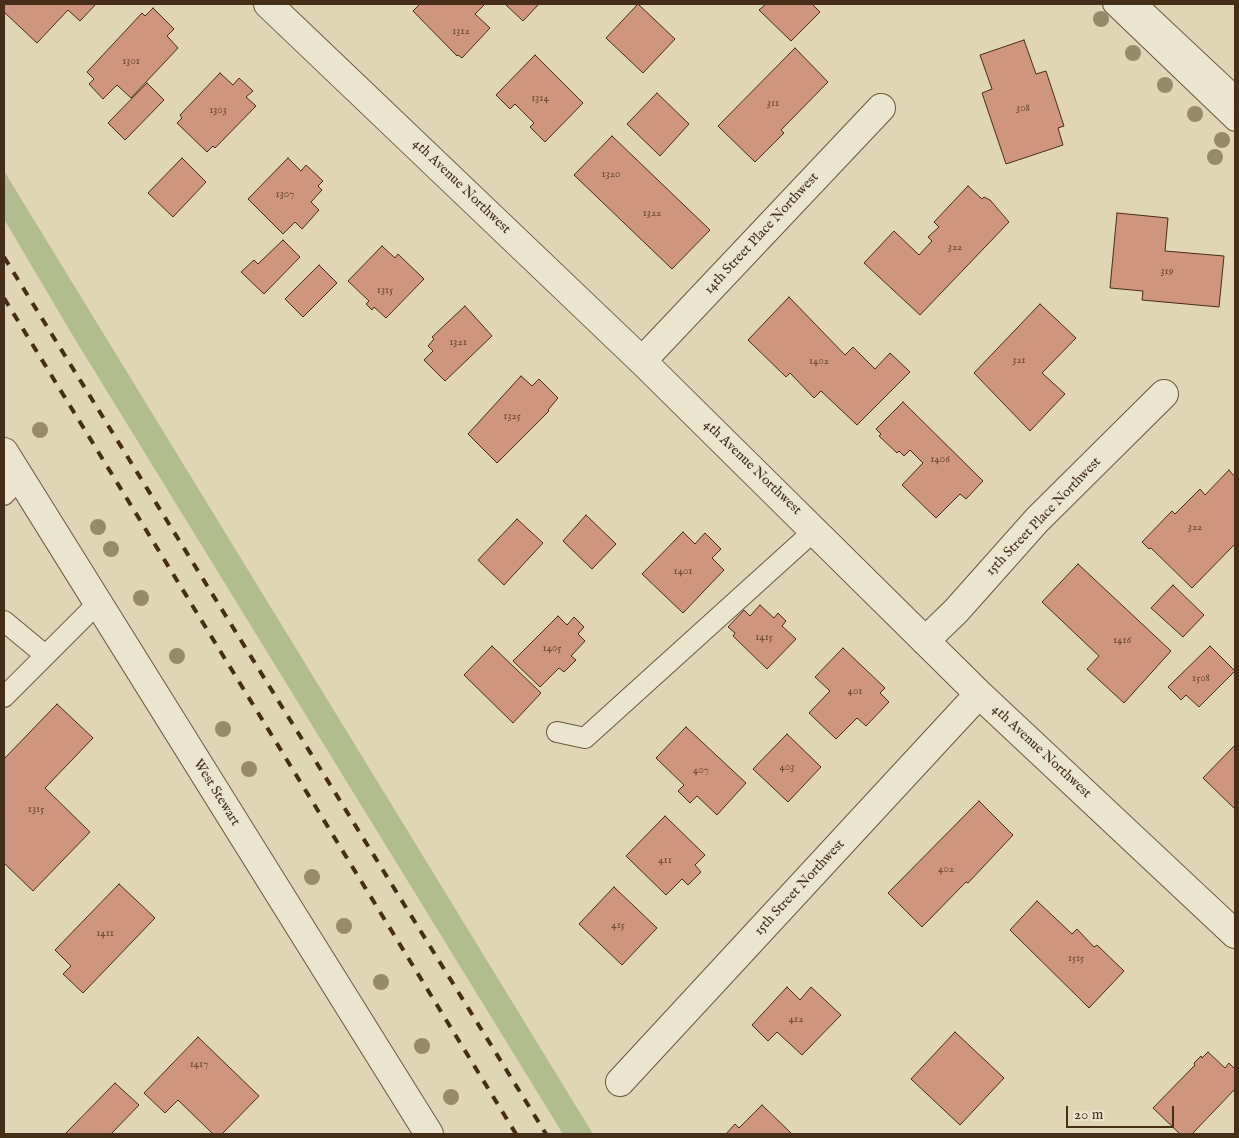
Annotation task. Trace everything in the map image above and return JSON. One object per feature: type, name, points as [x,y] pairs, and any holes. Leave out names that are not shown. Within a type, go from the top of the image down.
[{"type":"street","name":"4th Avenue Northwest","points":[[268,4],[642,361],[979,694],[1235,934]]},
{"type":"street","name":"14th Street Place Northwest","points":[[642,361],[881,108]]},
{"type":"street","name":"15th Street Place Northwest","points":[[925,641],[1037,520],[1164,394]]},
{"type":"street","name":"West Stewart","points":[[4,452],[12,487],[98,603],[429,1134]]},
{"type":"street","name":"15th Street Northwest","points":[[620,1082],[979,694]]},
{"type":"lane","points":[[1112,4],[1235,120]]},
{"type":"lane","points":[[1137,4],[1235,96]]},
{"type":"lane","points":[[557,732],[585,738],[814,530]]},
{"type":"lane","points":[[4,697],[98,603]]},
{"type":"lane","points":[[4,621],[45,655]]},
{"type":"green space","points":[[4,171],[593,1134],[563,1134],[73,336],[4,219]]},
{"type":"building","points":[[4,4],[96,4],[80,21],[68,10],[37,43],[4,12]]},
{"type":"building","points":[[420,4],[485,4],[475,14],[490,28],[462,58],[457,56],[413,11]]},
{"type":"building","points":[[505,4],[539,4],[523,21]]},
{"type":"building","points":[[638,4],[675,39],[643,73],[606,38]]},
{"type":"building","points":[[766,4],[812,4],[820,12],[791,41],[759,10]]},
{"type":"building","points":[[153,8],[174,29],[167,36],[178,48],[131,98],[117,85],[103,99],[89,84],[94,79],[87,72],[142,13],[145,16]]},
{"type":"building","points":[[1024,40],[1036,74],[1046,71],[1064,126],[1058,128],[1063,145],[1006,164],[982,93],[992,89],[980,55]]},
{"type":"building","points":[[795,48],[828,82],[781,130],[784,133],[755,162],[718,126]]},
{"type":"building","points":[[535,55],[583,103],[545,142],[530,127],[534,123],[515,104],[510,109],[496,95]]},
{"type":"building","points":[[220,73],[233,85],[239,78],[253,91],[246,97],[256,106],[215,148],[213,146],[207,152],[177,123],[182,118],[180,115]]},
{"type":"building","points":[[147,83],[164,100],[125,140],[108,123]]},
{"type":"building","points":[[657,93],[689,124],[660,156],[627,124]]},
{"type":"building","points":[[612,136],[710,230],[672,269],[574,175]]},
{"type":"building","points":[[182,158],[206,182],[173,217],[148,193]]},
{"type":"building","points":[[288,158],[301,171],[306,165],[323,181],[318,186],[322,190],[311,202],[319,210],[302,229],[295,222],[283,234],[248,199]]},
{"type":"building","points":[[968,186],[982,199],[984,197],[990,200],[1009,222],[920,315],[864,263],[894,231],[919,255],[932,241],[928,237],[939,227],[934,222]]},
{"type":"building","points":[[1117,213],[1168,218],[1165,251],[1224,256],[1219,307],[1142,300],[1143,291],[1110,288]]},
{"type":"building","points":[[283,240],[300,257],[264,294],[241,272],[254,260],[258,264]]},
{"type":"building","points":[[382,246],[395,258],[398,254],[424,279],[386,318],[374,307],[372,310],[366,304],[369,301],[348,281]]},
{"type":"building","points":[[319,265],[337,283],[303,317],[285,299]]},
{"type":"building","points":[[789,297],[845,355],[853,347],[875,369],[890,353],[910,372],[857,425],[821,391],[814,398],[790,373],[786,377],[748,340]]},
{"type":"building","points":[[1040,304],[1076,338],[1042,373],[1065,394],[1030,431],[974,373]]},
{"type":"building","points":[[465,306],[492,336],[445,381],[424,360],[433,351],[428,346],[434,339],[432,337]]},
{"type":"building","points":[[521,376],[532,386],[539,379],[558,398],[549,411],[497,463],[468,434]]},
{"type":"building","points":[[903,402],[983,481],[966,499],[960,494],[936,518],[902,485],[923,463],[910,450],[904,456],[899,451],[897,453],[879,436],[881,434],[876,429]]},
{"type":"building","points":[[1229,470],[1235,477],[1235,544],[1192,588],[1151,548],[1149,549],[1142,542],[1172,511],[1175,514],[1200,489],[1205,495]]},
{"type":"building","points":[[586,515],[616,544],[592,569],[563,541]]},
{"type":"building","points":[[517,519],[543,543],[504,585],[478,560]]},
{"type":"building","points":[[683,532],[695,544],[705,533],[721,549],[712,558],[724,570],[683,613],[642,574]]},
{"type":"building","points":[[1078,564],[1171,651],[1124,703],[1087,669],[1099,656],[1042,602]]},
{"type":"building","points":[[1173,585],[1204,615],[1183,637],[1151,608]]},
{"type":"building","points":[[760,605],[774,618],[778,613],[786,621],[782,626],[796,639],[767,669],[733,636],[735,633],[728,627],[744,610],[750,616]]},
{"type":"building","points":[[558,616],[567,625],[574,617],[584,627],[578,634],[585,641],[571,656],[576,660],[564,672],[559,668],[540,687],[513,661]]},
{"type":"building","points":[[492,646],[541,693],[513,723],[464,675]]},
{"type":"building","points":[[1210,646],[1235,671],[1199,707],[1186,695],[1181,700],[1168,687]]},
{"type":"building","points":[[843,648],[885,688],[880,693],[889,702],[866,726],[857,718],[836,739],[809,713],[830,691],[815,677]]},
{"type":"building","points":[[57,704],[93,738],[45,788],[90,832],[33,891],[4,863],[4,759]]},
{"type":"building","points":[[686,727],[746,783],[717,815],[697,796],[690,803],[678,791],[684,785],[656,758]]},
{"type":"building","points":[[787,734],[821,767],[788,802],[753,769]]},
{"type":"building","points":[[1235,745],[1235,809],[1203,778]]},
{"type":"building","points":[[979,801],[1013,835],[968,883],[966,882],[922,927],[888,893]]},
{"type":"building","points":[[665,816],[705,855],[695,865],[701,872],[688,885],[682,879],[666,895],[626,856]]},
{"type":"building","points":[[119,884],[155,918],[83,993],[63,974],[71,966],[55,950]]},
{"type":"building","points":[[614,887],[657,928],[622,965],[579,924]]},
{"type":"building","points":[[1037,901],[1072,934],[1077,929],[1094,947],[1097,945],[1124,971],[1089,1008],[1010,930]]},
{"type":"building","points":[[787,987],[800,1000],[811,987],[841,1015],[802,1055],[777,1032],[768,1041],[752,1025]]},
{"type":"building","points":[[955,1032],[1004,1078],[960,1125],[911,1079]]},
{"type":"building","points":[[198,1037],[259,1096],[222,1134],[213,1134],[178,1100],[165,1113],[144,1093]]},
{"type":"building","points":[[1208,1052],[1225,1068],[1229,1063],[1235,1069],[1235,1089],[1192,1134],[1180,1134],[1153,1108],[1195,1065],[1194,1063]]},
{"type":"building","points":[[115,1083],[139,1105],[111,1134],[65,1134]]},
{"type":"building","points":[[762,1105],[792,1134],[726,1134],[735,1124],[739,1128]]},
{"type":"railway","points":[[4,257],[546,1134]]},
{"type":"railway","points":[[4,298],[516,1134]]}]
